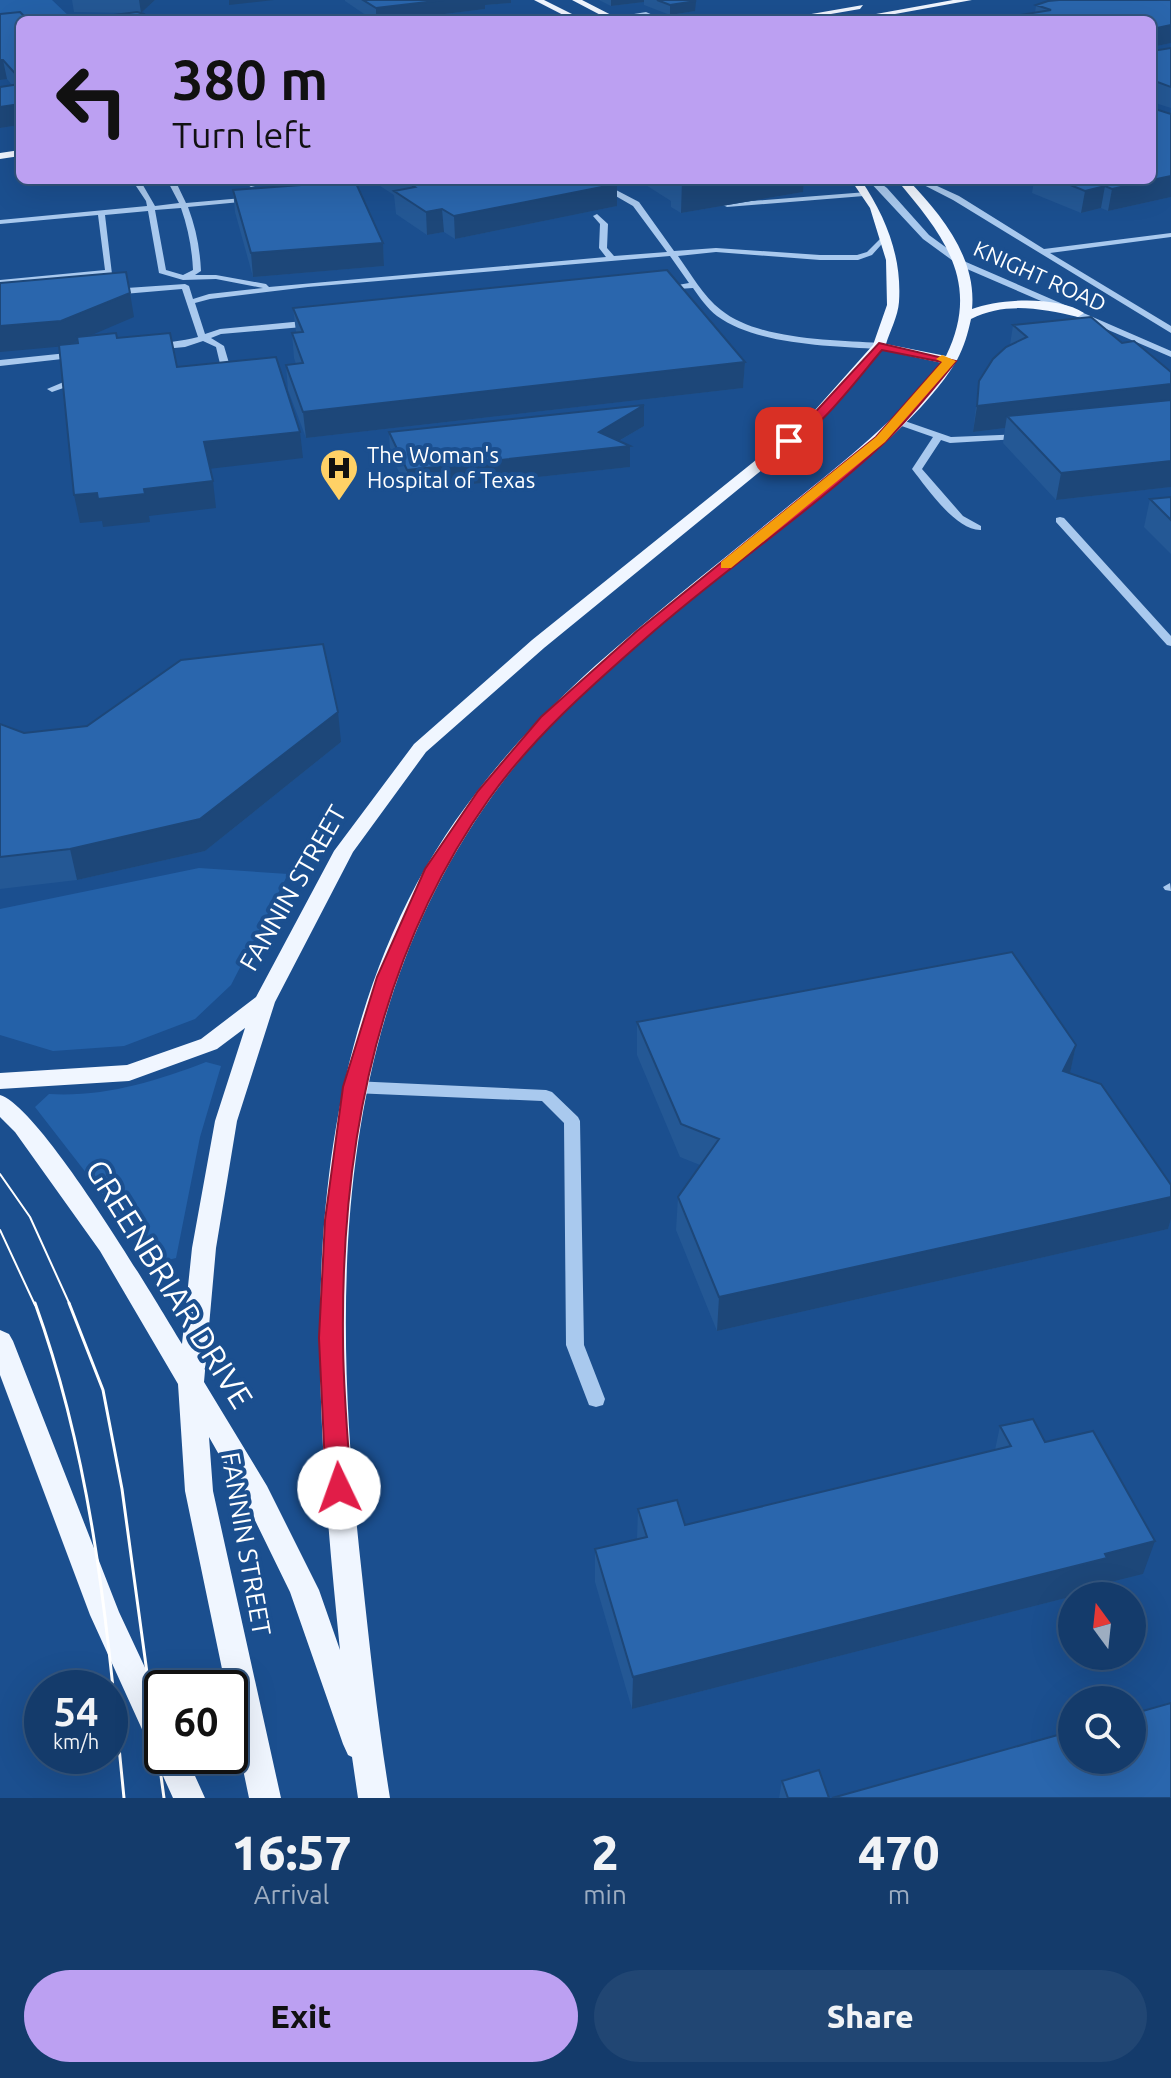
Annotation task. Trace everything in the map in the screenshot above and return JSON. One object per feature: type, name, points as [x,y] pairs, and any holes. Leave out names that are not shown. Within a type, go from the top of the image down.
[{"type":"main road","points":[[538,0],[572,16]]},
{"type":"main road","points":[[576,0],[609,16]]},
{"type":"main road","points":[[805,16],[902,0]]},
{"type":"main road","points":[[870,16],[968,0]]},
{"type":"main road","points":[[871,5],[892,12]]},
{"type":"main road","name":"FANNIN STREET","points":[[265,1798],[199,1491],[191,1384],[204,1248],[226,1121],[264,1002],[344,851],[420,748],[538,644],[812,422],[879,346],[893,305],[892,260],[875,208],[862,184]]},
{"type":"main road","points":[[372,1788],[340,1515],[331,1338],[336,1220],[353,1087],[386,977],[434,869],[484,794],[547,721],[642,634],[880,439],[950,361],[966,317],[963,264],[938,222],[905,184]]},
{"type":"main road","points":[[966,317],[979,308],[1020,303],[1078,313]]},
{"type":"main road","points":[[879,346],[950,361]]},
{"type":"main road","points":[[0,1081],[129,1073],[209,1044],[264,1002]]},
{"type":"main road","name":"GREENBRIAR DRIVE","points":[[0,1103],[23,1126],[109,1244],[257,1495],[304,1590],[372,1788]]},
{"type":"main road","points":[[0,1341],[105,1615],[144,1699]]},
{"type":"main road","points":[[178,1774],[189,1798]]},
{"type":"street","points":[[139,184],[150,201],[162,271],[184,282],[202,337],[220,346],[226,370],[200,373]]},
{"type":"street","points":[[173,184],[184,206],[197,261],[197,271],[184,282]]},
{"type":"street","points":[[299,191],[324,187],[318,184]]},
{"type":"street","points":[[599,184],[636,204],[710,306],[726,317],[761,329],[824,342],[879,346]]},
{"type":"street","points":[[820,187],[862,184]]},
{"type":"street","points":[[727,205],[788,199],[820,187],[862,184]]},
{"type":"street","name":"KNIGHT ROAD","points":[[862,184],[884,190],[926,237],[963,264],[1171,354]]},
{"type":"street","name":"KNIGHT ROAD","points":[[926,184],[956,198],[1171,330]]},
{"type":"street","points":[[0,222],[260,198]]},
{"type":"street","points":[[0,282],[109,272],[101,213]]},
{"type":"street","points":[[597,216],[604,224],[603,248],[612,259]]},
{"type":"street","points":[[1044,251],[1171,235]]},
{"type":"street","points":[[191,302],[282,288],[671,254],[749,250],[848,259],[866,256],[885,236]]},
{"type":"street","points":[[475,271],[481,283]]},
{"type":"street","points":[[108,293],[216,277],[282,288]]},
{"type":"street","points":[[654,289],[695,285]]},
{"type":"street","points":[[141,349],[185,344],[220,332],[328,322]]},
{"type":"street","points":[[0,363],[81,355]]},
{"type":"street","points":[[896,421],[938,437],[966,441],[1028,435]]},
{"type":"street","points":[[938,437],[917,469],[959,518],[977,528]]},
{"type":"street","points":[[1060,520],[1171,643]]},
{"type":"street","points":[[353,1087],[546,1096],[572,1121],[575,1345],[596,1399]]},
{"type":"shaded area","points":[[0,0],[52,0],[69,16],[16,16],[16,22],[0,30]]},
{"type":"shaded area","points":[[199,868],[288,874],[231,985],[195,1019],[124,1046],[53,1051],[0,1035],[0,909]]},
{"type":"shaded area","points":[[206,1062],[221,1066],[200,1137],[176,1258],[156,1263],[35,1107],[49,1094],[90,1093],[129,1087]]},
{"type":"building","points":[[363,0],[444,0],[376,8]]},
{"type":"building","points":[[657,0],[692,0],[696,1],[670,5]]},
{"type":"building","points":[[1171,0],[1171,25],[1156,28],[1156,16],[1015,16],[1051,10],[1036,5],[1048,1]]},
{"type":"building","points":[[20,12],[24,16],[16,16],[16,75],[0,60],[0,14]]},
{"type":"building","points":[[137,12],[146,16],[107,16]]},
{"type":"building","points":[[1171,48],[1171,87],[1156,81],[1156,50]]},
{"type":"building","points":[[16,85],[16,105],[0,107],[0,87]]},
{"type":"building","points":[[1156,109],[1171,114],[1171,176],[1156,179]]},
{"type":"building","points":[[356,184],[383,243],[251,253],[233,190]]},
{"type":"building","points":[[410,184],[617,184],[454,216],[442,209],[426,212],[394,191],[415,187]]},
{"type":"building","points":[[1068,184],[1134,184],[1112,189],[1105,186],[1085,191]]},
{"type":"building","points":[[667,270],[745,362],[303,412],[286,365],[303,363],[292,333],[303,332],[293,308]]},
{"type":"building","points":[[126,272],[130,293],[61,321],[0,326],[0,283]]},
{"type":"building","points":[[1091,317],[1122,343],[1134,341],[1171,372],[1171,384],[977,406],[979,381],[993,359],[1006,347],[1027,337],[1013,325]]},
{"type":"building","points":[[116,333],[117,338],[170,333],[177,367],[276,357],[300,432],[204,442],[213,481],[144,489],[145,494],[98,499],[97,493],[74,495],[59,345],[78,343],[77,337]]},
{"type":"building","points":[[1171,400],[1171,461],[1061,473],[1007,416]]},
{"type":"building","points":[[644,405],[599,432],[630,446],[407,470],[389,432]]},
{"type":"building","points":[[1171,497],[1171,520],[1150,499]]},
{"type":"building","points":[[323,644],[338,712],[200,819],[70,849],[0,857],[0,724],[24,733],[87,726],[181,660]]},
{"type":"building","points":[[1012,952],[1076,1045],[1063,1071],[1101,1084],[1171,1185],[1171,1197],[719,1297],[678,1197],[719,1139],[681,1124],[637,1022]]},
{"type":"building","points":[[1033,1419],[1045,1442],[1093,1431],[1155,1541],[1105,1554],[1107,1558],[633,1677],[595,1549],[647,1537],[638,1509],[677,1500],[685,1525],[1011,1446],[1000,1426]]},
{"type":"building","points":[[1171,1703],[1171,1798],[832,1798],[1058,1735],[1058,1774],[1146,1774],[1146,1710]]},
{"type":"building","points":[[819,1770],[829,1798],[788,1798],[782,1781]]},
{"type":"tram line","points":[[0,1174],[30,1217],[70,1305]]},
{"type":"tram line","points":[[0,1230],[35,1305]]},
{"type":"tram line","points":[[35,1303],[55,1364],[85,1486],[104,1609],[124,1798]]},
{"type":"tram line","points":[[69,1303],[103,1390],[122,1489],[164,1798]]},
{"type":"slow traffic","points":[[726,565],[880,439],[950,361],[942,359]]},
{"type":"place","name":"The Woman's Hospital of Texas","points":[[339,502]]},
{"type":"route","points":[[339,1488],[331,1338],[336,1220],[353,1087],[386,977],[434,869],[484,794],[547,721],[642,634],[880,439],[950,361],[879,346],[812,422],[789,441]]}]
